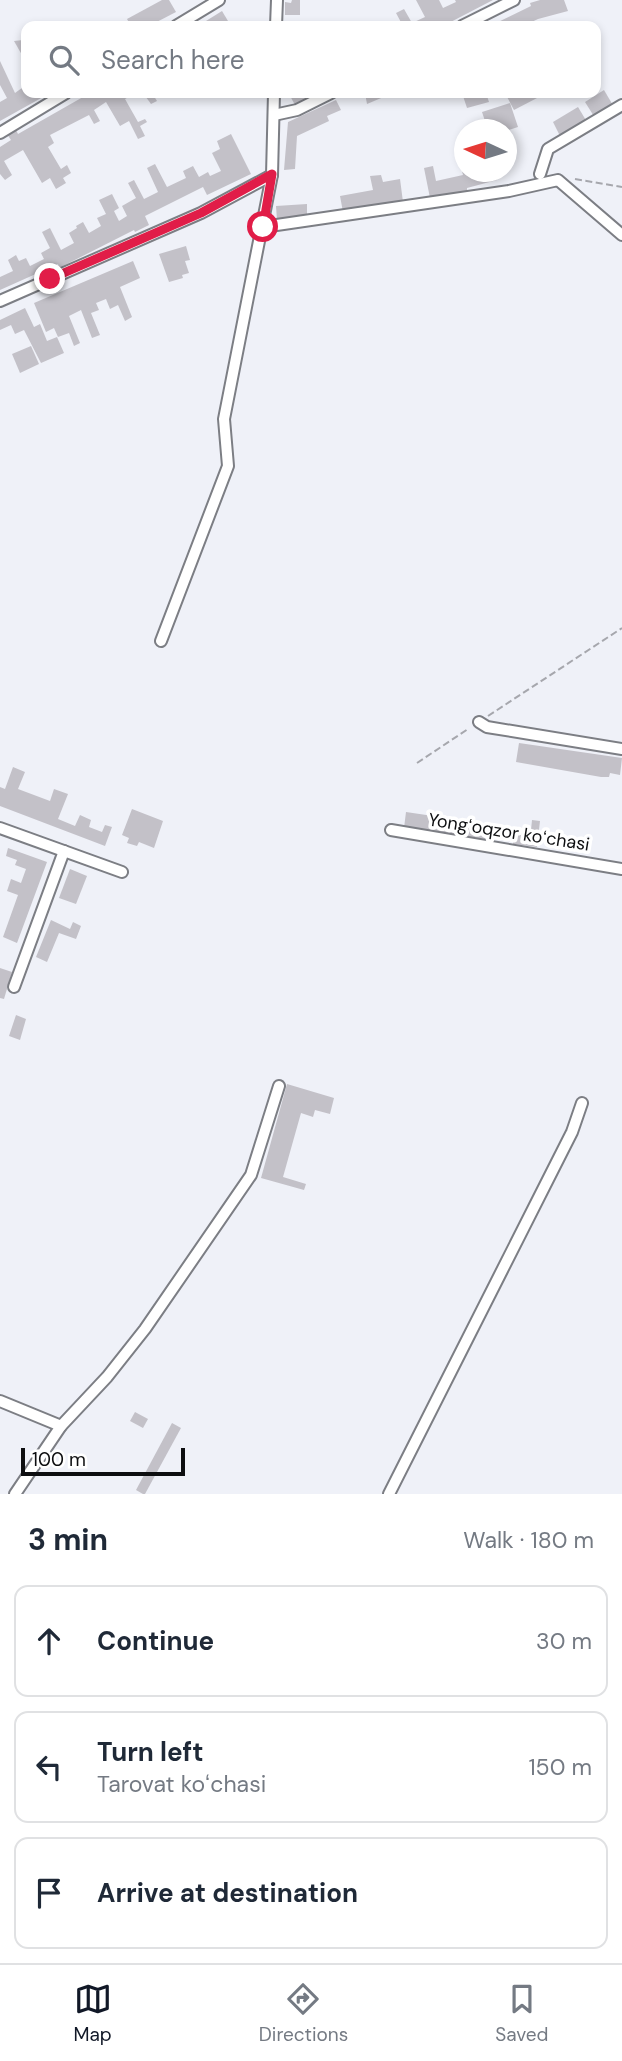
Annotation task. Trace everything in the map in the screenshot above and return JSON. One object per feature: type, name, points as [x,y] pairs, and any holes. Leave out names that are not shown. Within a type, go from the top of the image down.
[{"type":"street","points":[[184,21],[219,0]]},
{"type":"street","points":[[276,0],[276,21]]},
{"type":"street","points":[[472,21],[514,0]]},
{"type":"street","points":[[0,133],[58,98]]},
{"type":"street","points":[[161,641],[228,466],[224,419],[272,174],[274,98]]},
{"type":"street","points":[[274,115],[297,110],[321,98]]},
{"type":"street","points":[[540,174],[548,149],[622,105]]},
{"type":"street","points":[[0,301],[201,213],[272,174]]},
{"type":"street","points":[[263,227],[509,191],[558,180],[622,235]]},
{"type":"street","points":[[479,722],[486,727],[622,749]]},
{"type":"street","points":[[0,828],[122,872]]},
{"type":"street","name":"Yongʻoqzor koʻchasi","points":[[391,830],[621,867]]},
{"type":"street","points":[[14,987],[64,851]]},
{"type":"street","points":[[15,1494],[61,1426],[107,1377],[145,1329],[251,1175],[279,1086]]},
{"type":"street","points":[[389,1494],[572,1132],[582,1103]]},
{"type":"street","points":[[0,1401],[61,1426]]},
{"type":"path","points":[[558,180],[566,177],[622,187]]},
{"type":"path","points":[[417,763],[622,628]]},
{"type":"building","points":[[162,0],[169,0],[176,12],[159,21],[127,19]]},
{"type":"building","points":[[292,0],[300,0],[300,15],[285,15],[285,2],[291,3]]},
{"type":"building","points":[[416,0],[439,0],[443,8],[456,2],[455,0],[493,0],[453,21],[416,21],[425,17]]},
{"type":"building","points":[[540,0],[564,0],[568,11],[534,21],[500,21],[531,6],[530,3]]},
{"type":"building","points":[[404,9],[411,21],[400,21],[396,13]]},
{"type":"building","points":[[222,11],[228,21],[206,21]]},
{"type":"building","points":[[21,40],[21,53],[14,41]]},
{"type":"building","points":[[0,61],[15,93],[21,89],[21,98],[41,98],[0,121],[0,102],[7,98],[0,85]]},
{"type":"building","points":[[604,90],[614,107],[595,118],[585,102],[591,98],[601,98],[601,92]]},
{"type":"building","points":[[81,98],[127,98],[138,122],[145,119],[147,122],[140,126],[145,136],[138,139],[129,121],[120,126],[106,102],[94,110],[100,121],[94,124],[89,115],[50,135],[54,143],[48,147],[61,169],[67,165],[71,173],[63,178],[66,183],[56,189],[50,178],[42,183],[23,150],[4,161],[12,175],[5,180],[0,174],[0,147],[11,140],[7,134],[16,130],[18,134]]},
{"type":"building","points":[[147,98],[155,98],[157,101],[151,104]]},
{"type":"building","points":[[291,98],[308,98],[295,105]]},
{"type":"building","points":[[366,98],[381,98],[367,104]]},
{"type":"building","points":[[464,98],[488,98],[489,102],[467,108]]},
{"type":"building","points":[[508,98],[537,98],[514,110]]},
{"type":"building","points":[[336,100],[341,110],[327,116],[329,121],[297,136],[295,169],[284,170],[288,122]]},
{"type":"building","points":[[510,103],[515,119],[484,119],[482,112]]},
{"type":"building","points":[[578,107],[587,122],[560,136],[553,122]]},
{"type":"building","points":[[231,134],[251,174],[207,195],[203,187],[145,216],[149,225],[59,268],[58,264],[0,290],[0,277],[13,271],[8,260],[16,255],[19,261],[26,258],[30,266],[44,259],[41,253],[50,248],[42,232],[50,228],[61,250],[74,243],[69,233],[77,228],[76,226],[83,222],[89,233],[101,226],[97,218],[106,214],[99,200],[112,194],[119,208],[114,211],[119,221],[127,216],[122,206],[136,198],[128,183],[134,180],[144,199],[158,192],[147,168],[155,164],[167,187],[186,178],[183,171],[193,166],[199,177],[208,172],[210,176],[221,171],[212,153],[220,149],[217,141]]},
{"type":"building","points":[[433,166],[436,181],[454,177],[454,182],[490,182],[467,188],[467,191],[430,198],[424,168]]},
{"type":"building","points":[[381,175],[383,182],[400,179],[403,202],[343,212],[340,196],[373,190],[370,176]]},
{"type":"building","points":[[307,204],[307,219],[277,220],[276,206]]},
{"type":"building","points":[[186,246],[190,260],[185,261],[189,273],[169,282],[159,254]]},
{"type":"building","points":[[133,261],[140,278],[120,287],[132,317],[125,321],[118,305],[110,309],[106,299],[96,303],[99,310],[91,313],[100,335],[92,338],[81,310],[69,316],[80,343],[74,346],[69,333],[58,337],[54,328],[46,332],[34,303]]},
{"type":"building","points":[[25,308],[34,327],[40,324],[47,341],[57,337],[64,353],[41,363],[24,330],[15,334],[11,325],[0,330],[0,320]]},
{"type":"building","points":[[31,346],[39,364],[20,373],[12,354]]},
{"type":"building","points":[[519,743],[622,758],[620,775],[610,773],[609,777],[601,777],[516,762]]},
{"type":"building","points":[[13,767],[25,772],[18,789],[50,801],[54,789],[68,794],[58,819],[75,826],[80,815],[91,820],[89,827],[102,832],[105,825],[112,827],[105,846],[0,806],[0,787],[5,789]]},
{"type":"building","points":[[132,809],[163,821],[154,848],[139,842],[137,846],[127,843],[129,838],[122,835]]},
{"type":"building","points":[[406,812],[487,824],[485,840],[404,828]]},
{"type":"building","points":[[532,820],[540,821],[537,847],[513,844],[514,829],[531,830]]},
{"type":"building","points":[[8,848],[47,862],[17,943],[3,937],[18,895],[7,891],[11,879],[21,883],[26,869],[15,865],[17,860],[6,856]]},
{"type":"building","points":[[70,869],[87,876],[76,904],[59,898]]},
{"type":"building","points":[[51,920],[70,929],[73,922],[81,926],[76,939],[59,933],[47,962],[36,957]]},
{"type":"building","points":[[0,968],[12,972],[4,999],[0,998]]},
{"type":"building","points":[[16,1015],[26,1019],[20,1040],[9,1036]]},
{"type":"building","points":[[287,1084],[334,1098],[330,1114],[315,1110],[313,1117],[301,1113],[283,1177],[306,1184],[304,1190],[261,1178]]},
{"type":"building","points":[[135,1412],[148,1419],[143,1428],[130,1421]]},
{"type":"building","points":[[172,1423],[181,1428],[143,1494],[136,1490]]},
{"type":"route","points":[[50,279],[201,213],[272,174],[263,227]]}]
